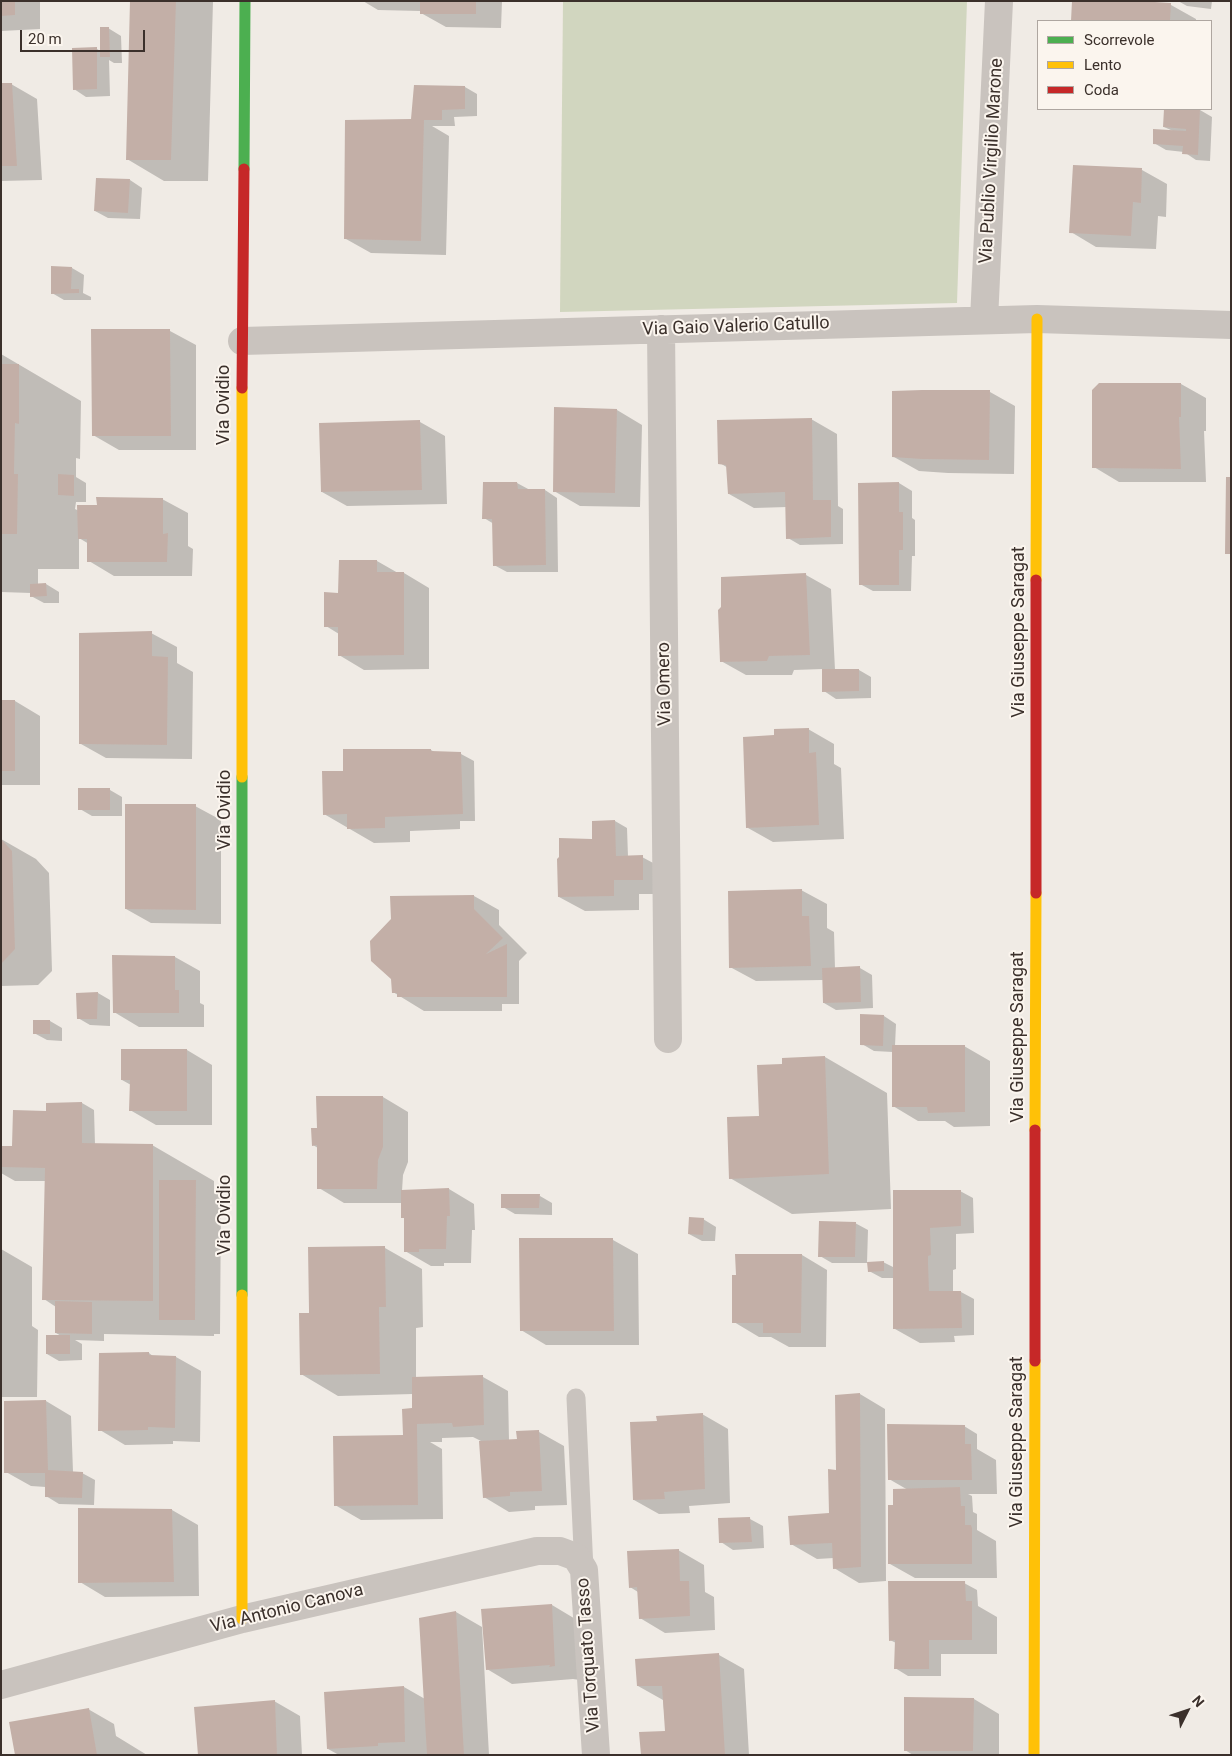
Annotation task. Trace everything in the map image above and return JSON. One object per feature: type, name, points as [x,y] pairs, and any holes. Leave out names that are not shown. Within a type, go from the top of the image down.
[{"type":"street","name":"Via Ovidio","points":[[242,1618],[242,341],[245,1]]},
{"type":"street","name":"Via Publio Virgilio Marone","points":[[984,320],[999,1]]},
{"type":"street","name":"Via Gaio Valerio Catullo","points":[[242,341],[1037,319],[1231,325]]},
{"type":"street","name":"Via Giuseppe Saragat","points":[[1034,1755],[1037,319]]},
{"type":"street","name":"Via Omero","points":[[661,329],[668,1039]]},
{"type":"street","name":"Via Antonio Canova","points":[[1,1685],[242,1618],[537,1551],[560,1551],[580,1564]]},
{"type":"street","name":"Via Torquato Tasso","points":[[580,1564],[596,1755]]},
{"type":"lane","points":[[576,1398],[580,1564]]},
{"type":"green space","points":[[563,1],[967,1],[957,303],[560,312]]},
{"type":"building","points":[[1,1],[15,1],[15,15],[1,16]]},
{"type":"building","points":[[130,1],[176,1],[171,160],[126,160]]},
{"type":"building","points":[[420,1],[476,1],[476,14],[420,14]]},
{"type":"building","points":[[1072,1],[1171,3],[1170,20],[1071,20]]},
{"type":"building","points":[[100,27],[109,27],[110,57],[100,57]]},
{"type":"building","points":[[97,47],[97,89],[73,90],[72,48]]},
{"type":"building","points":[[1,83],[12,83],[17,166],[1,166]]},
{"type":"building","points":[[414,85],[465,86],[465,109],[442,110],[442,120],[424,120],[421,241],[344,239],[345,120],[411,119]]},
{"type":"building","points":[[1164,110],[1200,110],[1198,155],[1182,154],[1183,146],[1153,144],[1153,129],[1186,131],[1186,129],[1163,127]]},
{"type":"building","points":[[1073,165],[1142,168],[1141,203],[1133,202],[1131,236],[1069,233]]},
{"type":"building","points":[[96,178],[130,179],[128,213],[94,211]]},
{"type":"building","points":[[51,266],[72,267],[71,289],[79,289],[79,293],[51,294]]},
{"type":"building","points":[[91,329],[170,329],[171,436],[92,436]]},
{"type":"building","points":[[1,364],[19,364],[19,424],[15,423],[14,474],[18,474],[17,534],[1,534]]},
{"type":"building","points":[[1099,383],[1181,383],[1181,417],[1179,417],[1181,469],[1092,468],[1092,390]]},
{"type":"building","points":[[990,390],[989,460],[892,457],[892,391]]},
{"type":"building","points":[[554,407],[617,409],[615,493],[553,492]]},
{"type":"building","points":[[812,418],[813,500],[831,500],[831,537],[786,539],[785,492],[728,494],[726,465],[718,464],[717,420]]},
{"type":"building","points":[[420,420],[422,490],[321,492],[319,423]]},
{"type":"building","points":[[58,474],[74,475],[74,496],[58,495]]},
{"type":"building","points":[[1226,477],[1231,477],[1231,554],[1225,554]]},
{"type":"building","points":[[483,482],[517,482],[518,489],[545,489],[546,565],[493,566],[492,519],[482,519]]},
{"type":"building","points":[[899,482],[899,512],[903,512],[903,550],[899,550],[899,585],[859,585],[858,483]]},
{"type":"building","points":[[96,497],[163,498],[163,534],[168,533],[167,562],[87,562],[87,539],[78,539],[77,505],[97,505]]},
{"type":"building","points":[[339,560],[377,560],[377,572],[404,572],[404,655],[338,656],[338,627],[324,627],[324,592],[338,593]]},
{"type":"building","points":[[806,573],[810,655],[769,656],[767,661],[720,662],[718,610],[721,607],[721,577]]},
{"type":"building","points":[[46,583],[47,596],[30,597],[30,584]]},
{"type":"building","points":[[152,631],[152,656],[168,657],[167,745],[79,744],[79,633]]},
{"type":"building","points":[[822,669],[859,669],[859,691],[822,692]]},
{"type":"building","points":[[1,700],[15,700],[15,771],[1,771]]},
{"type":"building","points":[[809,728],[809,753],[816,752],[819,825],[746,828],[743,737],[774,735],[774,729]]},
{"type":"building","points":[[343,749],[431,749],[431,751],[461,752],[463,814],[385,817],[385,828],[347,829],[347,814],[323,815],[322,771],[343,771]]},
{"type":"building","points":[[78,788],[110,788],[110,810],[78,810]]},
{"type":"building","points":[[125,804],[196,804],[196,910],[125,909]]},
{"type":"building","points":[[615,820],[616,856],[643,855],[643,880],[614,880],[614,896],[558,897],[557,859],[559,857],[559,838],[592,839],[592,821]]},
{"type":"building","points":[[1,839],[12,851],[15,949],[1,964]]},
{"type":"building","points":[[802,889],[802,916],[809,916],[811,966],[729,968],[728,891]]},
{"type":"building","points":[[474,895],[474,909],[503,938],[486,954],[507,944],[507,997],[397,997],[397,993],[392,993],[391,979],[371,961],[370,941],[391,919],[390,896]]},
{"type":"building","points":[[112,955],[175,956],[175,990],[179,990],[179,1013],[113,1013]]},
{"type":"building","points":[[860,966],[861,1002],[823,1003],[822,968]]},
{"type":"building","points":[[98,992],[97,1019],[77,1019],[76,993]]},
{"type":"building","points":[[860,1014],[884,1015],[883,1046],[860,1045]]},
{"type":"building","points":[[33,1020],[50,1020],[50,1034],[33,1034]]},
{"type":"building","points":[[892,1045],[965,1045],[965,1112],[928,1113],[927,1107],[892,1107]]},
{"type":"building","points":[[121,1049],[187,1049],[187,1111],[129,1111],[130,1080],[121,1080]]},
{"type":"building","points":[[825,1056],[829,1174],[729,1179],[727,1117],[759,1116],[757,1065],[782,1064],[782,1058]]},
{"type":"building","points":[[316,1096],[383,1096],[383,1147],[378,1160],[377,1189],[317,1189],[317,1145],[312,1146],[311,1128],[317,1128]]},
{"type":"building","points":[[82,1102],[82,1143],[153,1144],[153,1301],[42,1300],[45,1168],[1,1167],[1,1146],[12,1146],[13,1110],[46,1111],[46,1103]]},
{"type":"building","points":[[159,1180],[196,1180],[195,1320],[159,1320]]},
{"type":"building","points":[[449,1188],[450,1216],[447,1216],[446,1249],[419,1249],[419,1252],[404,1252],[404,1218],[401,1218],[401,1190]]},
{"type":"building","points":[[893,1190],[961,1190],[961,1226],[930,1228],[931,1255],[928,1256],[928,1262],[929,1291],[961,1291],[962,1328],[893,1329]]},
{"type":"building","points":[[501,1194],[540,1194],[539,1208],[501,1208]]},
{"type":"building","points":[[689,1217],[704,1218],[703,1235],[688,1234]]},
{"type":"building","points":[[819,1221],[856,1222],[855,1257],[818,1257]]},
{"type":"building","points":[[519,1238],[613,1238],[614,1331],[520,1331]]},
{"type":"building","points":[[385,1246],[386,1307],[379,1307],[380,1374],[300,1375],[299,1313],[309,1313],[308,1247]]},
{"type":"building","points":[[735,1254],[802,1254],[801,1333],[763,1333],[763,1323],[732,1323],[732,1275],[736,1275]]},
{"type":"building","points":[[884,1261],[884,1271],[868,1272],[867,1262]]},
{"type":"building","points":[[55,1301],[92,1302],[92,1334],[55,1333]]},
{"type":"building","points":[[46,1335],[70,1335],[70,1354],[46,1354]]},
{"type":"building","points":[[149,1352],[149,1355],[176,1356],[175,1428],[148,1427],[148,1430],[98,1431],[99,1353]]},
{"type":"building","points":[[483,1375],[484,1425],[453,1427],[452,1423],[417,1424],[418,1505],[334,1506],[333,1436],[403,1435],[402,1409],[412,1408],[412,1377]]},
{"type":"building","points":[[860,1393],[861,1567],[833,1569],[832,1543],[790,1545],[788,1516],[829,1513],[828,1469],[836,1470],[835,1395]]},
{"type":"building","points":[[46,1400],[48,1470],[83,1472],[82,1498],[45,1497],[45,1473],[4,1473],[4,1401]]},
{"type":"building","points":[[703,1413],[705,1489],[664,1492],[665,1499],[633,1500],[630,1422],[657,1421],[656,1416]]},
{"type":"building","points":[[887,1424],[965,1425],[965,1444],[971,1444],[972,1480],[888,1480]]},
{"type":"building","points":[[539,1430],[542,1491],[510,1492],[510,1496],[483,1498],[479,1441],[517,1439],[516,1431]]},
{"type":"building","points":[[960,1487],[961,1506],[965,1506],[965,1525],[971,1525],[972,1528],[972,1564],[888,1564],[888,1505],[893,1505],[893,1489]]},
{"type":"building","points":[[78,1508],[172,1509],[174,1582],[78,1583]]},
{"type":"building","points":[[750,1517],[752,1542],[719,1543],[718,1518]]},
{"type":"building","points":[[679,1549],[680,1581],[689,1581],[690,1616],[639,1619],[637,1587],[629,1588],[627,1551]]},
{"type":"building","points":[[888,1581],[965,1581],[966,1601],[972,1601],[972,1640],[929,1640],[929,1669],[894,1669],[895,1640],[889,1641]]},
{"type":"building","points":[[552,1604],[555,1666],[486,1670],[481,1609]]},
{"type":"building","points":[[456,1611],[464,1755],[427,1755],[419,1618]]},
{"type":"building","points":[[719,1653],[725,1755],[641,1755],[639,1732],[665,1731],[662,1686],[637,1686],[635,1659]]},
{"type":"building","points":[[404,1686],[405,1742],[378,1743],[378,1746],[327,1749],[324,1692]]},
{"type":"building","points":[[904,1697],[974,1698],[973,1751],[904,1751]]},
{"type":"building","points":[[275,1700],[277,1755],[198,1755],[194,1707]]},
{"type":"building","points":[[89,1708],[97,1755],[15,1755],[9,1722]]},
{"type":"traffic: fast","points":[[244,169],[245,1]]},
{"type":"traffic: fast","points":[[242,777],[242,1295]]},
{"type":"traffic: slow","points":[[1036,580],[1037,319]]},
{"type":"traffic: slow","points":[[242,388],[242,777]]},
{"type":"traffic: slow","points":[[1035,1130],[1036,893]]},
{"type":"traffic: slow","points":[[242,1295],[242,1619]]},
{"type":"traffic: slow","points":[[1034,1755],[1035,1361]]},
{"type":"traffic: jam","points":[[242,388],[244,169]]},
{"type":"traffic: jam","points":[[1036,580],[1036,893]]},
{"type":"traffic: jam","points":[[1035,1130],[1035,1361]]}]
